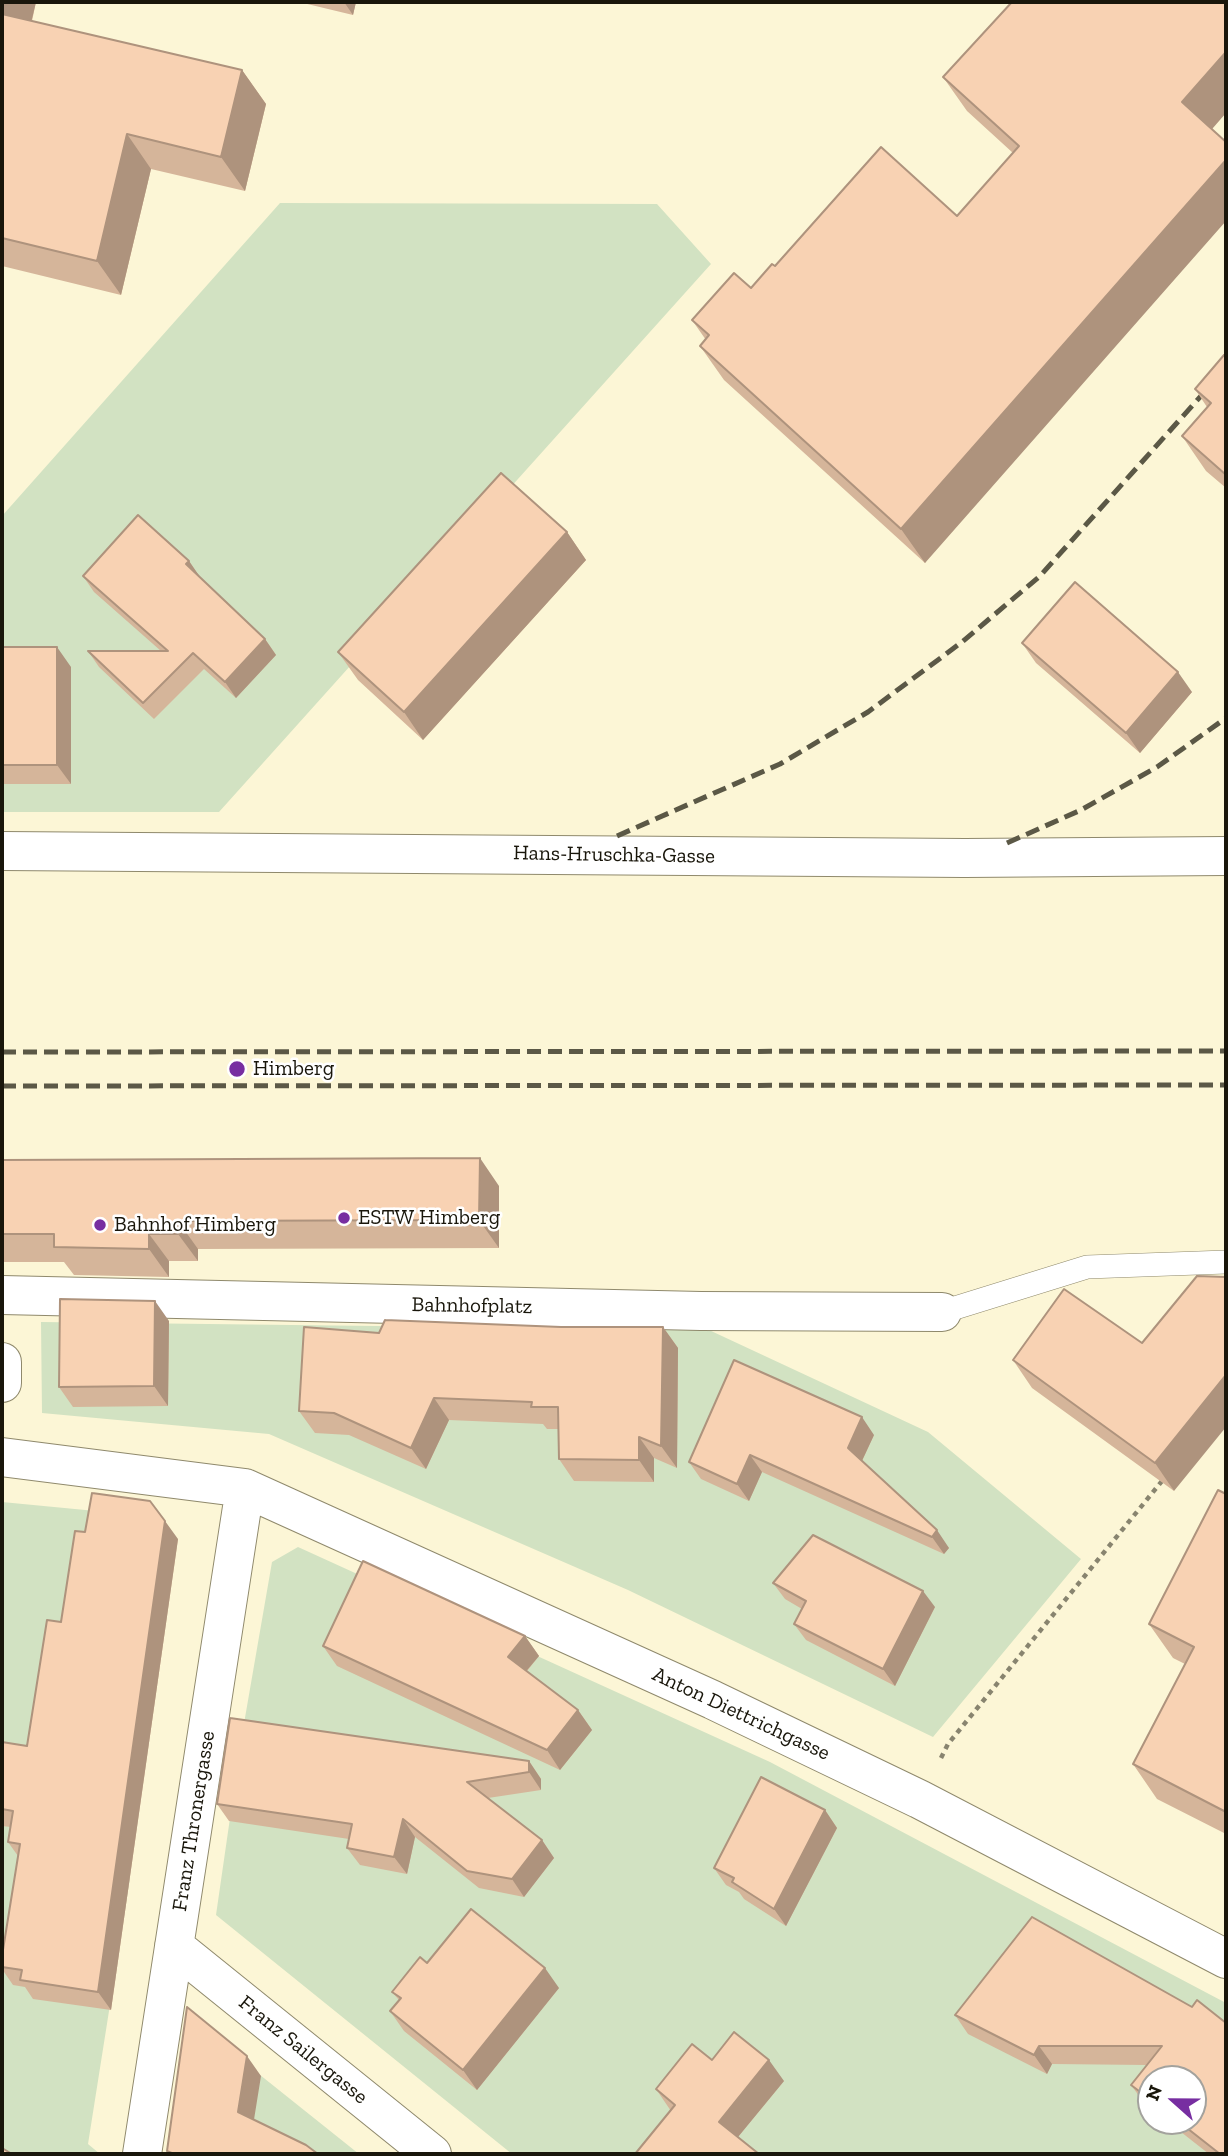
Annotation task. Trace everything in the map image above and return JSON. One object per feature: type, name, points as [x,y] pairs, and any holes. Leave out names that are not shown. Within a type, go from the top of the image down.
[{"type":"street","name":"Hans-Hruschka-Gasse","points":[[2,851],[951,858],[1226,856]]},
{"type":"street","name":"Bahnhofplatz","points":[[2,1295],[701,1311],[942,1312]]},
{"type":"street","points":[[2,1362],[2,1383]]},
{"type":"street","points":[[2,1457],[245,1488]]},
{"type":"street","name":"Anton Diettrichgasse","points":[[245,1488],[713,1700],[919,1799],[1226,1959]]},
{"type":"street","name":"Franz Thronergasse","points":[[142,2154],[245,1488]]},
{"type":"street","name":"Franz Sailergasse","points":[[174,1946],[432,2154]]},
{"type":"lane","points":[[942,1312],[1087,1267],[1226,1262]]},
{"type":"path","points":[[919,1799],[948,1744],[1161,1481]]},
{"type":"green space","points":[[280,203],[657,204],[711,264],[219,812],[2,812],[2,516]]},
{"type":"green space","points":[[41,1322],[709,1330],[928,1432],[1081,1559],[933,1737],[628,1590],[269,1434],[42,1413]]},
{"type":"green space","points":[[2,1502],[106,1512],[130,1878],[88,2144],[100,2154],[2,2154]]},
{"type":"green space","points":[[298,1547],[770,1762],[1226,2003],[1226,2154],[512,2154],[216,1915],[242,1735],[272,1562]]},
{"type":"green space","points":[[215,2039],[359,2154],[183,2154]]},
{"type":"building","points":[[1012,2],[1226,2],[1226,52],[1182,102],[1226,142],[1226,160],[901,529],[700,346],[709,335],[692,320],[734,273],[751,288],[772,264],[775,266],[881,147],[957,216],[1019,146],[943,77]]},
{"type":"building","points":[[2,14],[242,70],[221,157],[127,134],[97,261],[2,238]]},
{"type":"building","points":[[1224,355],[1225,474],[1182,436],[1211,403],[1195,389]]},
{"type":"building","points":[[501,473],[567,532],[404,712],[338,652]]},
{"type":"building","points":[[138,515],[189,561],[186,564],[265,639],[225,682],[193,653],[143,703],[88,651],[168,651],[83,576]]},
{"type":"building","points":[[1075,582],[1178,672],[1126,733],[1022,643]]},
{"type":"building","points":[[2,647],[57,647],[57,765],[2,765]]},
{"type":"building","points":[[480,1158],[479,1220],[178,1221],[178,1234],[149,1234],[149,1249],[54,1247],[54,1234],[2,1234],[2,1160]]},
{"type":"building","points":[[1197,1276],[1226,1277],[1226,1375],[1155,1463],[1013,1360],[1064,1289],[1142,1343]]},
{"type":"building","points":[[60,1299],[155,1301],[154,1386],[59,1387]]},
{"type":"building","points":[[385,1320],[561,1327],[663,1327],[661,1446],[639,1437],[639,1460],[559,1459],[558,1407],[531,1407],[532,1402],[434,1398],[411,1448],[334,1413],[299,1411],[304,1327],[379,1333]]},
{"type":"building","points":[[734,1360],[862,1417],[848,1448],[937,1530],[932,1537],[750,1455],[737,1484],[689,1462]]},
{"type":"building","points":[[1218,1490],[1226,1494],[1226,1812],[1133,1764],[1194,1647],[1149,1624]]},
{"type":"building","points":[[92,1493],[150,1501],[165,1521],[98,1992],[20,1980],[22,1970],[2,1967],[20,1844],[8,1842],[13,1811],[2,1809],[2,1742],[27,1746],[47,1620],[61,1622],[75,1531],[85,1532]]},
{"type":"building","points":[[813,1535],[923,1591],[883,1669],[794,1624],[806,1601],[773,1583]]},
{"type":"building","points":[[363,1561],[525,1636],[508,1657],[578,1710],[547,1750],[323,1646]]},
{"type":"building","points":[[230,1718],[529,1761],[529,1772],[467,1782],[542,1840],[512,1879],[467,1871],[403,1819],[394,1857],[347,1848],[352,1824],[217,1804]]},
{"type":"building","points":[[761,1777],[825,1810],[774,1909],[732,1882],[734,1878],[714,1868]]},
{"type":"building","points":[[471,1909],[545,1968],[463,2070],[390,2011],[401,1998],[392,1992],[420,1957],[427,1963]]},
{"type":"building","points":[[1032,1917],[1192,2007],[1197,2000],[1226,2023],[1226,2154],[1220,2154],[1196,2135],[1207,2135],[1207,2065],[1147,2065],[1162,2046],[1039,2046],[1034,2055],[955,2015]]},
{"type":"building","points":[[187,2007],[247,2056],[238,2112],[306,2145],[318,2154],[174,2154],[167,2151]]},
{"type":"building","points":[[734,2032],[769,2060],[719,2122],[759,2154],[635,2154],[675,2105],[656,2089],[692,2044],[712,2060]]},
{"type":"building","points":[[1137,2077],[1137,2090],[1131,2085]]},
{"type":"railway","points":[[617,836],[780,764],[868,712],[962,642],[1040,576],[1226,368]]},
{"type":"railway","points":[[1007,843],[1081,810],[1157,767],[1226,718]]},
{"type":"railway","points":[[2,1052],[1226,1051]]},
{"type":"railway","points":[[2,1086],[1226,1085]]},
{"type":"place","name":"Himberg","points":[[237,1069]]},
{"type":"place","name":"ESTW Himberg","points":[[344,1218]]},
{"type":"place","name":"Bahnhof Himberg","points":[[100,1225]]}]
